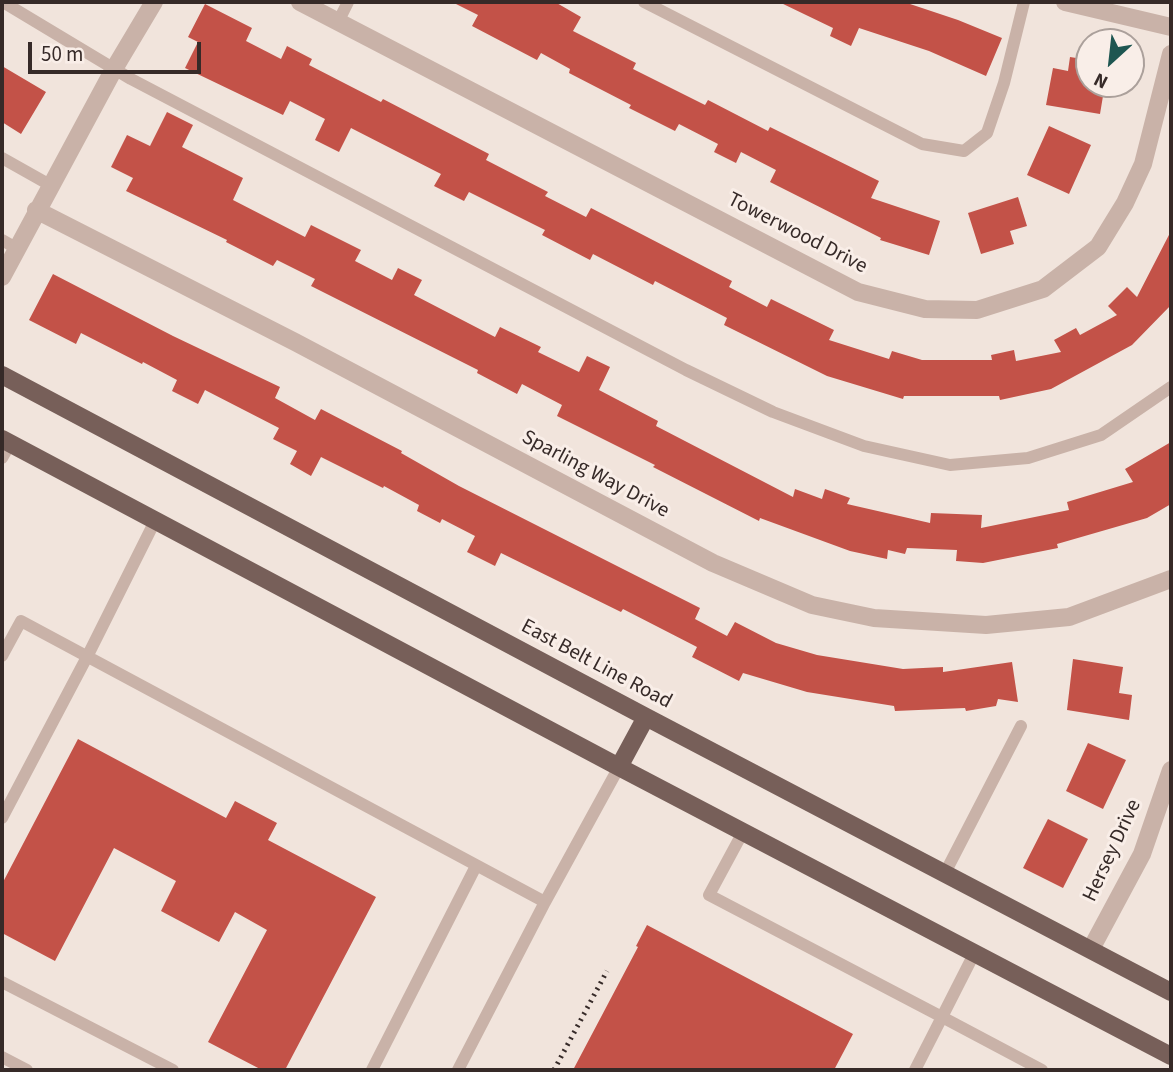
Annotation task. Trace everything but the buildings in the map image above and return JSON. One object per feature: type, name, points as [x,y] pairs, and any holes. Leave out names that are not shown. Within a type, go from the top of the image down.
[{"type":"main road","name":"East Belt Line Road","points":[[2,375],[1171,992]]},
{"type":"main road","points":[[5,447],[155,521],[1171,1056]]},
{"type":"main road","points":[[619,767],[646,717]]},
{"type":"street","points":[[2,277],[9,244],[36,209],[154,2]]},
{"type":"street","name":"Towerwood Drive","points":[[300,2],[858,292],[925,309],[977,310],[1043,289],[1098,247],[1125,203],[1143,164],[1171,54]]},
{"type":"street","points":[[1065,2],[1171,27]]},
{"type":"street","name":"Sparling Way Drive","points":[[36,209],[295,342],[713,563],[812,605],[874,618],[986,625],[1069,617],[1170,585]]},
{"type":"street","name":"Hersey Drive","points":[[1091,949],[1142,854],[1171,770]]},
{"type":"lane","points":[[3,2],[114,69],[686,370],[773,412],[863,446],[950,465],[1028,458],[1101,435],[1171,387]]},
{"type":"lane","points":[[338,22],[348,2]]},
{"type":"lane","points":[[644,2],[922,144],[964,151],[986,133],[1004,83],[1024,2]]},
{"type":"lane","points":[[2,158],[50,185]]},
{"type":"lane","points":[[2,818],[88,656],[155,521]]},
{"type":"lane","points":[[2,656],[21,621],[544,902]]},
{"type":"lane","points":[[945,873],[1021,726]]},
{"type":"lane","points":[[458,1070],[544,902],[619,767]]},
{"type":"lane","points":[[743,831],[709,895],[1041,1070]]},
{"type":"lane","points":[[372,1070],[476,866]]},
{"type":"lane","points":[[915,1070],[975,952]]},
{"type":"lane","points":[[2,982],[173,1070]]},
{"type":"lane","points":[[2,1057],[27,1070]]},
{"type":"railway","points":[[554,1070],[607,971]]}]
